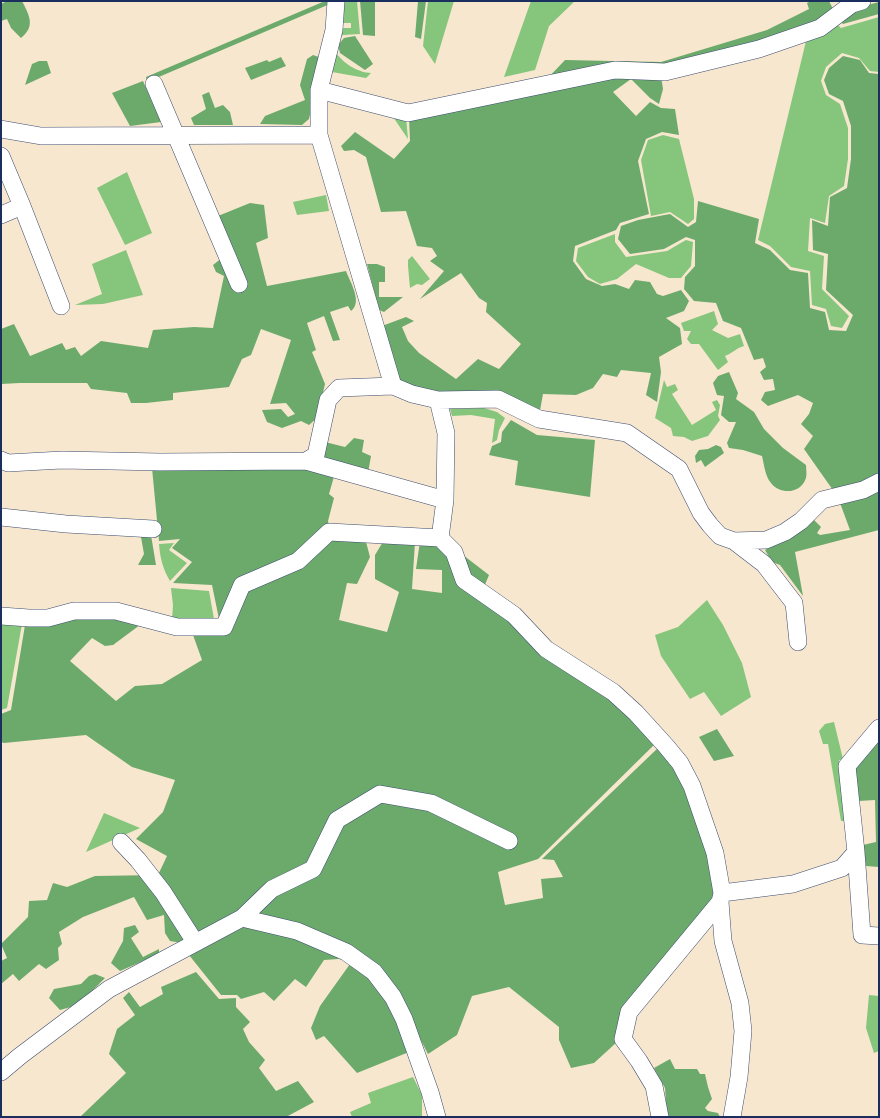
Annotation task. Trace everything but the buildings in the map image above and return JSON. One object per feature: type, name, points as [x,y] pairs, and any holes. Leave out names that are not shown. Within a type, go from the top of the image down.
[{"type":"street","points":[[336,1],[334,30],[319,90],[319,135],[393,386]]},
{"type":"street","points":[[319,90],[408,113],[615,70],[665,72],[759,50],[820,28],[852,4],[862,1]]},
{"type":"street","points":[[154,84],[239,284]]},
{"type":"street","points":[[1,129],[41,136],[319,135]]},
{"type":"street","points":[[1,156],[61,306]]},
{"type":"street","points":[[1,215],[22,206]]},
{"type":"street","points":[[306,461],[316,454],[328,400],[339,388],[393,386],[412,394],[438,400],[498,399],[539,419],[626,433],[679,468],[701,513],[710,525],[720,536],[734,541],[764,564],[794,603],[798,642]]},
{"type":"street","points":[[438,400],[446,434],[445,500],[440,538]]},
{"type":"street","points":[[1,460],[8,463],[62,460],[160,462],[306,461],[445,500]]},
{"type":"street","points":[[734,541],[766,540],[779,535],[801,521],[822,500],[863,490],[879,482]]},
{"type":"street","points":[[1,517],[66,524],[153,529]]},
{"type":"street","points":[[1,616],[48,618],[74,611],[116,611],[177,626],[224,627],[242,585],[298,562],[329,532],[440,538],[454,552],[464,580],[514,615],[546,649],[613,692],[636,713],[666,746],[683,769],[692,786],[715,853],[721,898],[723,941],[740,1003],[743,1032],[740,1077],[732,1117]]},
{"type":"street","points":[[879,728],[847,766],[856,852],[862,935],[879,936]]},
{"type":"street","points":[[1,1072],[109,989],[194,942],[242,918],[272,890],[313,869],[337,820],[380,794],[431,803],[509,841]]},
{"type":"street","points":[[122,842],[163,892],[194,942]]},
{"type":"street","points":[[660,1117],[654,1086],[623,1039],[629,1012],[721,898],[793,884],[842,868],[856,852]]},
{"type":"street","points":[[242,918],[297,931],[346,952],[374,972],[393,997],[404,1019],[430,1092],[437,1117]]},
{"type":"green space","points":[[7,1],[22,1],[29,16],[30,25],[26,34],[21,38],[11,28],[7,19],[1,21],[1,4]]},
{"type":"green space","points":[[325,1],[330,1],[330,4],[147,82],[146,77]]},
{"type":"green space","points":[[342,1],[357,1],[360,34],[343,35],[335,42],[340,28],[351,28],[351,23],[340,23]]},
{"type":"green space","points":[[360,1],[375,1],[375,36],[363,35]]},
{"type":"green space","points":[[418,1],[426,1],[421,39],[415,37]]},
{"type":"green space","points":[[428,1],[454,1],[435,64],[423,46]]},
{"type":"green space","points":[[531,1],[575,1],[549,26],[535,70],[504,77]]},
{"type":"green space","points":[[811,1],[829,1],[833,9],[818,24],[664,69],[546,80],[565,60],[661,62],[767,30],[809,9],[807,3]]},
{"type":"green space","points":[[879,2],[879,14],[843,24],[839,20],[856,8]]},
{"type":"green space","points":[[879,17],[879,72],[870,71],[859,58],[842,53],[826,67],[821,81],[826,95],[840,104],[848,128],[848,159],[844,186],[829,196],[825,223],[810,218],[808,251],[824,256],[822,289],[849,316],[842,328],[831,326],[826,309],[812,305],[810,271],[791,267],[770,246],[758,240],[807,37],[836,23],[841,28]]},
{"type":"green space","points":[[355,36],[373,64],[365,70],[340,53],[338,45],[344,38]]},
{"type":"green space","points":[[335,51],[341,59],[350,66],[366,73],[371,73],[366,78],[332,72]]},
{"type":"green space","points":[[313,55],[322,58],[309,119],[302,125],[260,124],[265,116],[305,100],[300,85],[307,59]]},
{"type":"green space","points":[[843,56],[860,60],[869,73],[879,74],[879,478],[835,493],[804,449],[813,436],[801,424],[809,414],[813,403],[798,395],[768,406],[761,400],[765,392],[775,390],[773,379],[764,380],[760,372],[766,367],[763,358],[754,360],[741,328],[723,321],[716,303],[694,301],[684,289],[685,277],[695,266],[695,240],[686,237],[664,249],[630,254],[618,239],[621,226],[638,220],[670,214],[688,227],[696,222],[698,201],[759,219],[755,243],[770,250],[790,270],[808,273],[810,308],[825,312],[829,330],[846,331],[853,315],[826,290],[828,254],[813,250],[812,220],[828,226],[830,197],[847,188],[851,159],[851,126],[843,101],[829,94],[824,80],[829,68]]},
{"type":"green space","points":[[281,57],[286,66],[251,80],[245,68],[267,60],[269,62]]},
{"type":"green space","points":[[39,61],[47,61],[51,73],[25,85],[32,64]]},
{"type":"green space","points":[[616,73],[661,76],[663,89],[659,104],[650,98],[631,79],[613,92],[636,116],[650,102],[661,108],[675,109],[679,135],[662,132],[646,139],[638,161],[649,214],[620,223],[616,230],[575,246],[573,261],[586,279],[602,286],[615,284],[629,289],[635,280],[650,282],[657,294],[663,296],[681,290],[689,301],[684,311],[666,318],[680,328],[682,344],[659,357],[661,372],[657,402],[646,395],[651,373],[621,370],[617,377],[603,374],[593,388],[576,395],[543,394],[539,416],[500,395],[439,397],[399,384],[382,326],[406,317],[414,321],[402,327],[408,341],[419,353],[456,379],[478,359],[499,369],[521,344],[486,312],[487,303],[479,298],[461,273],[420,299],[444,271],[430,261],[437,256],[432,248],[417,246],[406,211],[381,212],[366,157],[354,150],[344,151],[341,146],[355,132],[394,159],[410,141],[409,117]]},
{"type":"green space","points":[[143,81],[161,122],[130,126],[112,93]]},
{"type":"green space","points":[[209,92],[215,108],[223,105],[230,112],[233,125],[194,125],[191,118],[206,109],[202,95]]},
{"type":"green space","points":[[391,114],[406,117],[408,139]]},
{"type":"green space","points":[[663,135],[679,139],[694,199],[694,219],[688,224],[670,212],[651,216],[641,160],[648,140]]},
{"type":"green space","points":[[127,172],[152,233],[125,245],[97,188]]},
{"type":"green space","points":[[326,195],[329,211],[297,215],[293,202]]},
{"type":"green space","points":[[250,203],[264,205],[268,238],[256,243],[267,286],[346,271],[356,297],[356,302],[351,311],[348,306],[330,312],[340,340],[333,341],[324,316],[307,323],[316,350],[312,352],[325,384],[317,418],[309,425],[301,421],[282,428],[267,422],[262,410],[281,409],[288,417],[295,414],[286,403],[270,404],[291,340],[261,329],[251,355],[242,359],[229,387],[173,393],[173,400],[131,403],[127,393],[91,389],[87,383],[1,384],[1,329],[14,324],[30,356],[62,343],[66,350],[75,347],[81,356],[101,341],[148,348],[153,330],[194,327],[213,328],[224,276],[216,272],[213,265],[232,250],[218,216]]},
{"type":"green space","points":[[615,234],[615,242],[626,257],[667,251],[686,240],[693,242],[691,266],[681,278],[669,278],[636,264],[617,279],[600,284],[588,277],[576,261],[578,248]]},
{"type":"green space","points":[[126,250],[143,295],[103,304],[75,305],[102,294],[92,264]]},
{"type":"green space","points":[[412,256],[430,279],[422,285],[417,284],[410,288],[408,260]]},
{"type":"green space","points":[[367,264],[377,264],[385,267],[385,282],[379,282],[379,297],[403,297],[384,312],[379,310]]},
{"type":"green space","points":[[714,311],[718,324],[712,330],[728,338],[740,334],[744,346],[725,356],[728,362],[718,370],[699,344],[691,344],[687,339],[691,331],[684,331],[681,323]]},
{"type":"green space","points":[[729,372],[738,393],[736,399],[754,412],[764,429],[783,448],[806,465],[806,478],[800,487],[795,490],[780,490],[771,483],[766,473],[762,456],[743,450],[729,448],[727,443],[736,422],[729,422],[721,415],[724,396],[717,395],[713,383],[718,376]]},
{"type":"green space","points":[[664,380],[667,387],[675,384],[678,390],[672,394],[692,425],[716,410],[712,402],[717,400],[720,405],[718,416],[720,420],[708,436],[692,441],[684,437],[673,436],[671,428],[655,418]]},
{"type":"green space","points":[[484,408],[497,412],[505,418],[499,430],[497,440],[492,443],[495,419],[471,415],[452,416],[450,409]]},
{"type":"green space","points":[[511,420],[537,435],[595,440],[590,497],[515,485],[518,461],[489,455],[492,446],[501,442],[502,432]]},
{"type":"green space","points":[[354,438],[364,440],[362,452],[371,456],[368,473],[337,466],[329,494],[334,498],[328,521],[333,541],[365,538],[370,557],[357,584],[347,583],[339,620],[387,632],[399,592],[375,579],[375,555],[384,540],[415,542],[412,589],[442,593],[442,570],[416,569],[420,541],[438,543],[449,555],[460,582],[608,694],[655,744],[538,859],[498,872],[505,905],[543,898],[541,879],[563,877],[554,860],[542,859],[659,747],[687,786],[710,853],[715,892],[713,902],[617,1042],[594,1063],[571,1068],[559,1040],[559,1027],[509,987],[472,996],[457,1035],[428,1054],[390,981],[350,948],[237,918],[182,943],[170,941],[165,933],[164,915],[147,920],[134,897],[83,917],[59,932],[62,944],[58,948],[59,960],[46,969],[39,964],[19,981],[13,974],[1,984],[1,961],[7,958],[1,944],[28,917],[29,901],[47,900],[53,883],[67,887],[95,876],[158,875],[167,856],[136,839],[163,812],[175,780],[132,767],[86,735],[4,743],[1,742],[1,714],[11,710],[25,625],[87,616],[144,622],[113,645],[105,646],[92,638],[70,661],[116,701],[135,686],[162,684],[202,660],[193,635],[219,619],[212,585],[173,583],[192,562],[172,548],[180,539],[159,541],[152,468],[311,468],[325,442],[345,447]]},
{"type":"green space","points":[[716,445],[721,447],[724,453],[705,467],[701,460],[696,463],[695,456],[699,450],[708,449]]},
{"type":"green space","points":[[879,490],[879,530],[795,552],[803,596],[780,565],[772,562],[765,550],[813,519],[821,527],[817,533],[820,535],[850,530],[840,503]]},
{"type":"green space","points":[[151,535],[156,565],[138,565],[144,554],[141,537]]},
{"type":"green space","points":[[174,543],[169,550],[187,563],[170,581],[162,563],[159,544]]},
{"type":"green space","points":[[463,555],[489,575],[484,587],[470,573]]},
{"type":"green space","points":[[171,588],[209,591],[214,619],[172,620],[173,605]]},
{"type":"green space","points":[[707,600],[723,625],[742,663],[751,697],[721,716],[704,692],[690,699],[661,656],[655,635],[678,627]]},
{"type":"green space","points":[[1,622],[22,624],[7,708],[1,710]]},
{"type":"green space","points":[[834,722],[843,759],[839,760],[847,821],[841,821],[828,744],[823,744],[819,731],[825,724]]},
{"type":"green space","points":[[717,729],[734,756],[714,761],[699,737]]},
{"type":"green space","points":[[879,736],[879,867],[866,866],[863,845],[876,842],[875,800],[859,801],[854,767]]},
{"type":"green space","points":[[104,813],[140,828],[86,852]]},
{"type":"green space","points":[[242,923],[294,935],[341,955],[338,959],[324,960],[306,987],[295,979],[274,1001],[264,992],[241,999],[237,995],[221,995],[189,955]]},
{"type":"green space","points":[[135,925],[139,932],[131,938],[143,957],[159,949],[159,954],[120,971],[111,963],[123,941],[124,928]]},
{"type":"green space","points":[[350,964],[369,974],[384,995],[409,1052],[357,1073],[324,1036],[316,1040],[311,1028],[320,1006]]},
{"type":"green space","points":[[196,972],[219,999],[236,998],[236,1007],[250,1022],[243,1029],[249,1042],[265,1060],[259,1068],[276,1091],[298,1081],[314,1102],[286,1117],[80,1117],[126,1073],[109,1054],[117,1029],[135,1015],[123,998],[129,992],[140,1007],[163,994],[161,987]]},
{"type":"green space","points":[[95,974],[105,978],[78,1005],[60,1010],[49,998],[54,989],[81,984],[89,976]]},
{"type":"green space","points":[[869,995],[879,996],[879,1051],[874,1053],[866,1028]]},
{"type":"green space","points":[[670,1059],[675,1069],[697,1069],[700,1074],[705,1074],[712,1099],[705,1108],[708,1111],[718,1113],[720,1117],[667,1117],[665,1088],[654,1068]]},
{"type":"green space","points":[[413,1077],[422,1095],[422,1116],[352,1117],[350,1112],[371,1103],[368,1093]]}]
